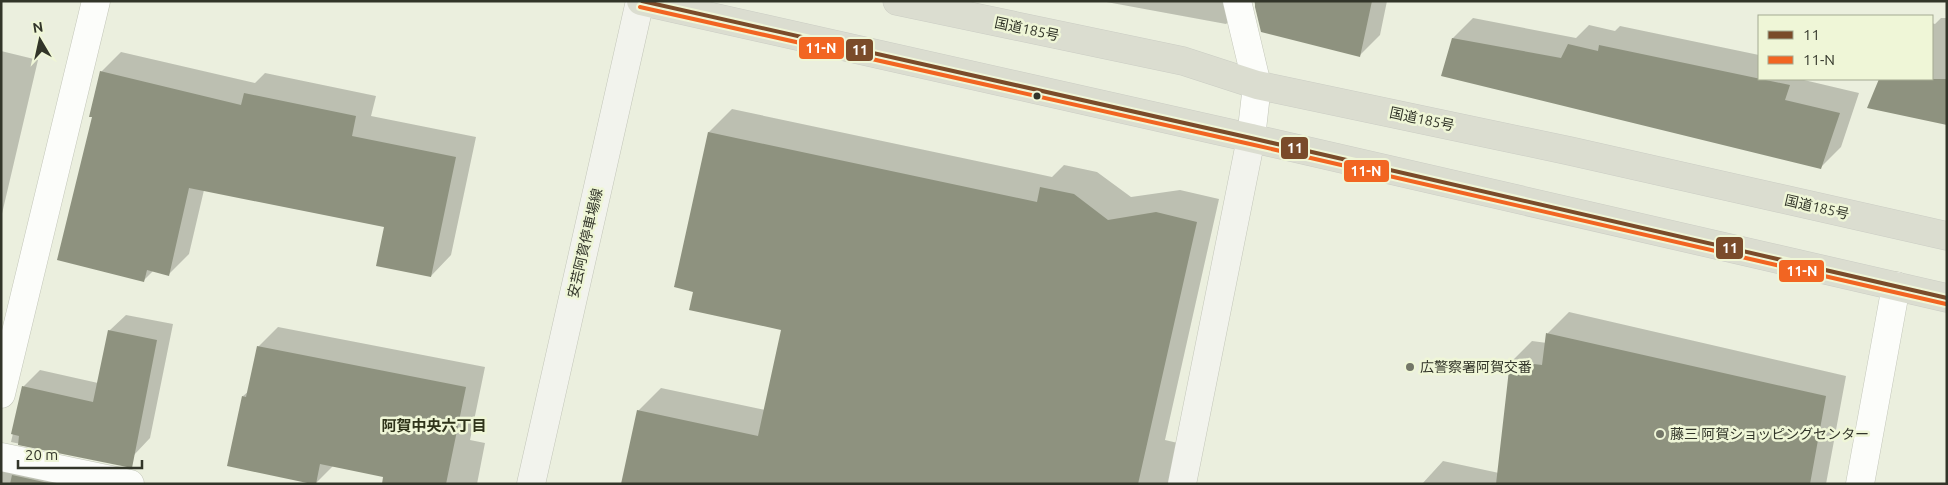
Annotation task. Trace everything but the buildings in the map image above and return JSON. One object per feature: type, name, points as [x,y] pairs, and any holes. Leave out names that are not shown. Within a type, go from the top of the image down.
[{"type":"highway","points":[[640,1],[1251,138],[1947,298]]},
{"type":"highway","name":"国道185号","points":[[897,1],[1182,61],[1257,86],[1560,149],[1947,236]]},
{"type":"main road","name":"安芸阿賀停車場線","points":[[531,484],[640,1]]},
{"type":"main road","points":[[1182,484],[1251,138]]},
{"type":"street","points":[[1,394],[96,1]]},
{"type":"street","points":[[1237,1],[1257,86],[1251,138]]},
{"type":"street","points":[[1860,484],[1896,286]]},
{"type":"street","points":[[1,457],[130,484]]},
{"type":"transit line","name":"11","points":[[642,1],[1251,138],[1947,298]]},
{"type":"transit line","name":"11-N","points":[[640,7],[1250,144],[1946,304]]},
{"type":"place","name":"広警察署阿賀交番","points":[[1410,367]]},
{"type":"place","name":"藤三 阿賀ショッピングセンター","points":[[1660,434]]},
{"type":"district","name":"阿賀中央六丁目","points":[[434,426]]}]
